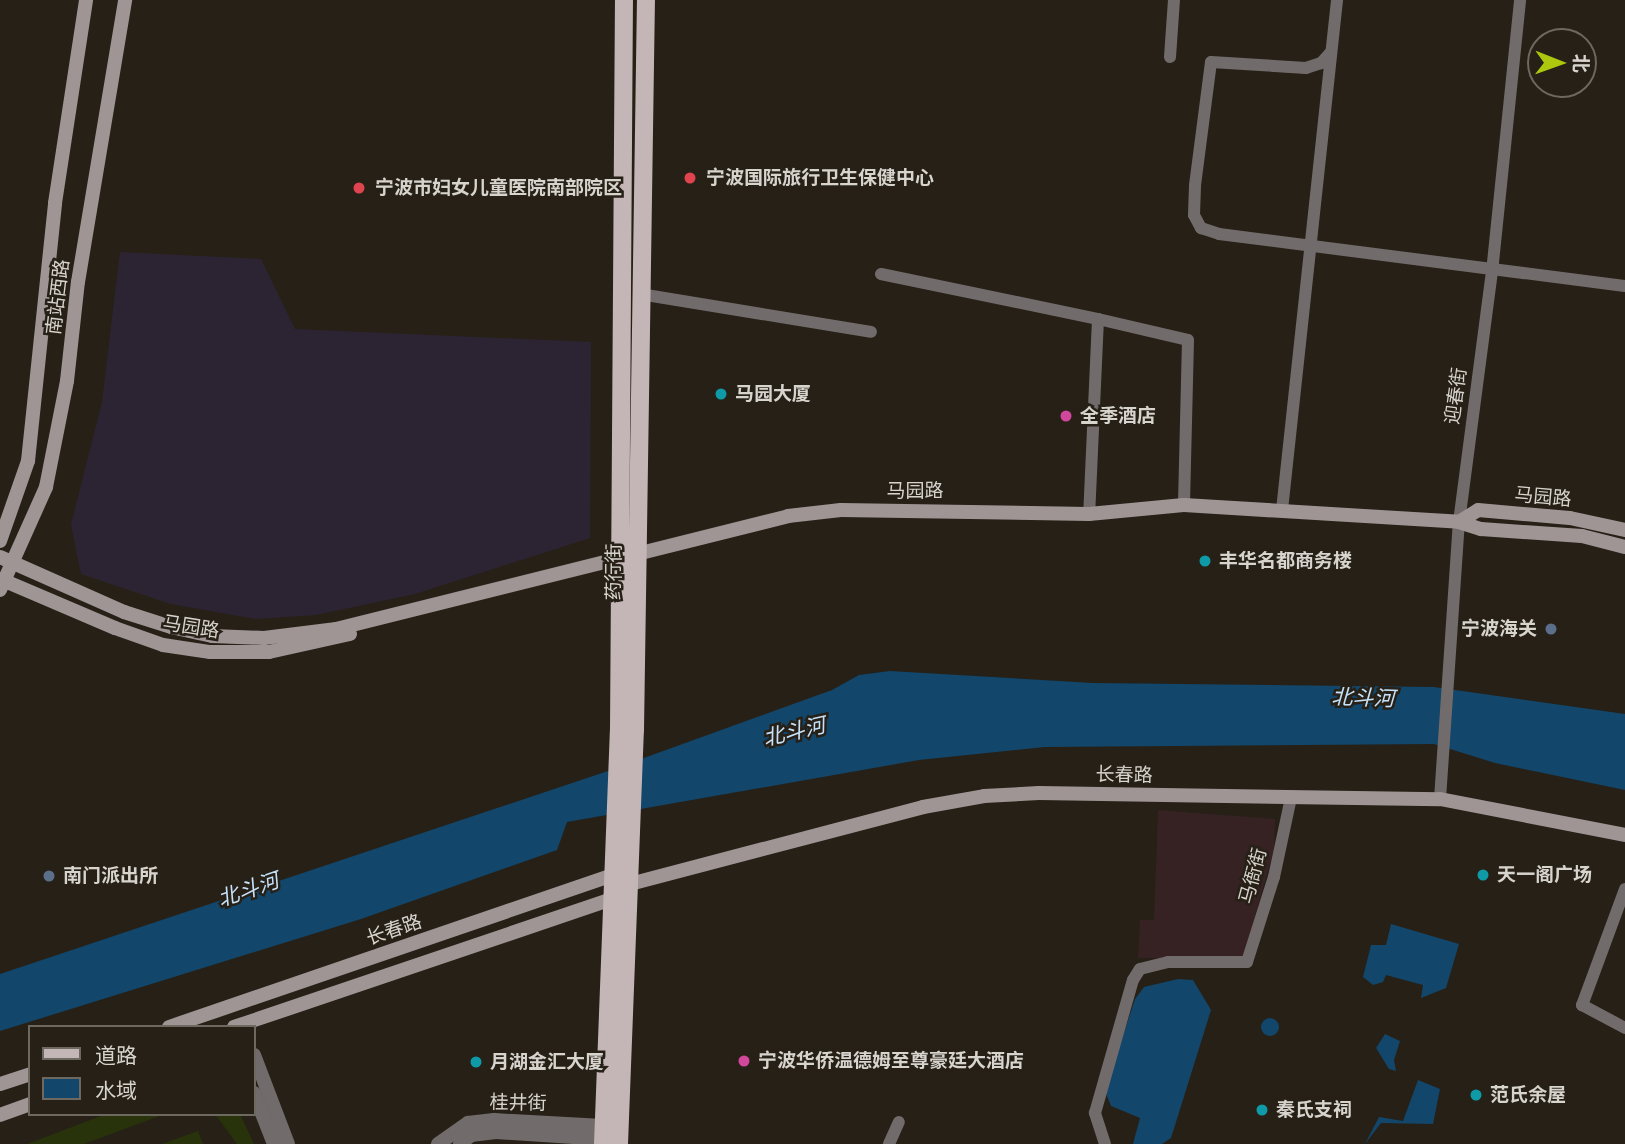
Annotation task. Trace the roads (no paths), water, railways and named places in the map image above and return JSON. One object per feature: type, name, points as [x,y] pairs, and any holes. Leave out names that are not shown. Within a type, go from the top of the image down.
[{"type":"main road","name":"南站西路","points":[[0,541],[28,461],[58,178],[86,0]]},
{"type":"main road","name":"南站西路","points":[[1,583],[6,560],[46,487],[67,381],[78,282],[125,0]]},
{"type":"main road","name":"药行街","points":[[607,1138],[624,879],[627,730],[624,0]]},
{"type":"main road","name":"药行街","points":[[627,559],[640,295],[646,0]]},
{"type":"main road","name":"马园路","points":[[6,560],[124,612],[212,636],[264,638],[383,619],[788,516],[841,510],[1089,514],[1184,505],[1459,522],[1481,529],[1583,536],[1625,547]]},
{"type":"main road","name":"马园路","points":[[1459,522],[1478,510],[1570,518],[1625,530]]},
{"type":"main road","name":"马园路","points":[[1,583],[163,645],[210,652],[269,652],[328,641],[383,619]]},
{"type":"main road","name":"长春路","points":[[175,1025],[624,879],[923,807],[984,796],[1039,793],[1440,799],[1625,835]]},
{"type":"main road","name":"药行街","points":[[607,1138],[610,900],[624,879]]},
{"type":"main road","points":[[243,1025],[610,900]]},
{"type":"main road","points":[[0,1084],[28,1075]]},
{"type":"main road","points":[[0,1115],[28,1105]]},
{"type":"street","points":[[1170,57],[1174,0]]},
{"type":"street","points":[[1282,510],[1337,0]]},
{"type":"street","name":"迎春街","points":[[1440,799],[1459,522],[1492,272],[1520,0]]},
{"type":"street","points":[[1331,52],[1321,64],[1306,68],[1211,62],[1195,186],[1194,215],[1201,228],[1219,234],[1492,272],[1625,286]]},
{"type":"street","points":[[881,274],[1188,340],[1184,505]]},
{"type":"street","points":[[640,295],[871,332]]},
{"type":"street","points":[[1089,514],[1098,320]]},
{"type":"street","name":"马衙街","points":[[1105,1144],[1095,1113],[1133,980],[1140,970],[1168,962],[1247,962],[1274,877],[1291,798]]},
{"type":"street","points":[[1625,889],[1582,1005],[1625,1028]]},
{"type":"street","points":[[256,1060],[288,1144]]},
{"type":"street","points":[[256,1098],[274,1144]]},
{"type":"street","name":"桂井街","points":[[438,1144],[468,1123],[494,1120],[607,1138]]},
{"type":"street","points":[[889,1144],[899,1122]]},
{"type":"street","name":"桂井街","points":[[460,1144],[471,1135],[496,1132],[607,1138]]},
{"type":"water","name":"北斗河","points":[[890,671],[1093,683],[1434,687],[1625,714],[1625,790],[1495,763],[1434,744],[1045,747],[919,760],[567,822],[557,850],[361,919],[0,1031],[0,974],[608,771],[832,690],[859,675]]},
{"type":"water","points":[[1391,924],[1459,944],[1446,988],[1421,998],[1423,985],[1386,975],[1383,982],[1373,985],[1363,977],[1371,945],[1386,945]]},
{"type":"water","points":[[1178,979],[1193,980],[1211,1010],[1171,1138],[1162,1144],[1133,1144],[1140,1118],[1111,1106],[1105,1091],[1135,999],[1144,987]]},
{"type":"water","points":[[1270,1018],[1276,1021],[1279,1027],[1276,1033],[1270,1036],[1264,1033],[1261,1027],[1264,1021]]},
{"type":"water","points":[[1385,1034],[1400,1041],[1394,1060],[1396,1071],[1389,1069],[1376,1048]]},
{"type":"water","points":[[1418,1080],[1440,1089],[1433,1124],[1381,1123],[1365,1144],[1379,1117],[1403,1121]]},
{"type":"place","name":"宁波国际旅行卫生保健中心","points":[[690,178]]},
{"type":"place","name":"宁波市妇女儿童医院南部院区","points":[[359,188]]},
{"type":"place","name":"马园大厦","points":[[721,394]]},
{"type":"place","name":"全季酒店","points":[[1066,416]]},
{"type":"place","name":"丰华名都商务楼","points":[[1205,561]]},
{"type":"place","name":"宁波海关","points":[[1551,629]]},
{"type":"place","name":"天一阁广场","points":[[1483,875]]},
{"type":"place","name":"南门派出所","points":[[49,876]]},
{"type":"place","name":"宁波华侨温德姆至尊豪廷大酒店","points":[[744,1061]]},
{"type":"place","name":"月湖金汇大厦","points":[[476,1062]]},
{"type":"place","name":"范氏余屋","points":[[1476,1095]]},
{"type":"place","name":"秦氏支祠","points":[[1262,1110]]}]
